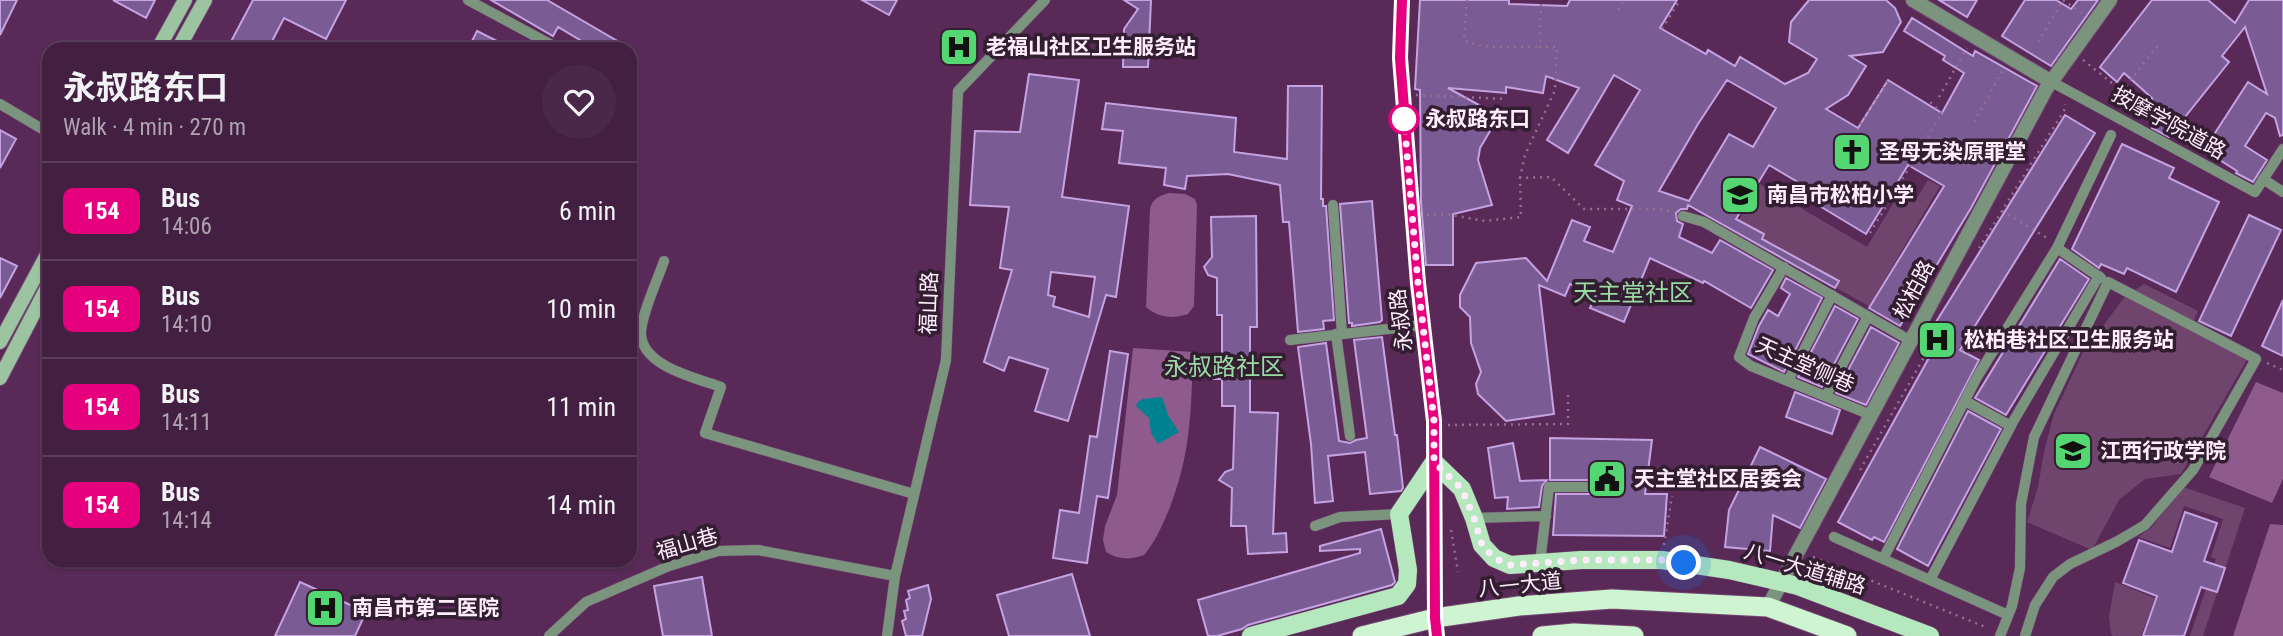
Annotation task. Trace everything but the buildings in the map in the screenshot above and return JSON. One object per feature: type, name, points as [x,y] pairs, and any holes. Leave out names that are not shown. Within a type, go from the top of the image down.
[{"type":"highway","name":"八一大道","points":[[1362,636],[1436,627],[1519,606],[1612,599],[1768,607],[1847,636]]},
{"type":"highway","points":[[1542,636],[1574,633],[1634,636]]},
{"type":"main road","points":[[162,42],[185,0]]},
{"type":"main road","points":[[182,42],[205,0]]},
{"type":"main road","points":[[0,342],[42,264]]},
{"type":"main road","points":[[0,378],[42,297]]},
{"type":"main road","points":[[1251,636],[1398,596],[1407,584],[1408,570],[1399,514],[1434,462]]},
{"type":"main road","name":"八一大道辅路","points":[[1434,462],[1462,489],[1482,545],[1494,558],[1510,565],[1581,560],[1662,560],[1729,570],[1798,586],[1930,636]]},
{"type":"street","name":"永叔路","points":[[1402,0],[1400,58],[1412,215],[1434,425],[1436,627]]},
{"type":"street","points":[[1913,0],[2050,81]]},
{"type":"street","name":"松柏路","points":[[1768,607],[2050,81],[2110,0]]},
{"type":"lane","points":[[468,0],[546,42]]},
{"type":"lane","name":"福山路","points":[[887,636],[895,576],[946,360],[958,91],[1045,0]]},
{"type":"lane","name":"按摩学院道路","points":[[2050,81],[2255,192],[2263,179]]},
{"type":"lane","points":[[0,104],[42,129]]},
{"type":"lane","points":[[1883,559],[1986,363],[2058,246],[2112,135]]},
{"type":"lane","points":[[2283,149],[2263,179],[2283,192]]},
{"type":"lane","points":[[1333,205],[1339,334],[1350,436]]},
{"type":"lane","points":[[1683,215],[1704,222],[1911,341]]},
{"type":"lane","points":[[2025,636],[2035,605],[2053,577],[2070,564],[2146,525],[2193,470],[2256,359],[2103,279],[2058,246]]},
{"type":"lane","points":[[664,261],[643,320],[643,343],[650,354],[663,365],[721,387],[705,433],[914,494]]},
{"type":"lane","name":"天主堂侧巷","points":[[1784,267],[1754,318],[1739,357],[1751,366],[1871,415]]},
{"type":"lane","points":[[1930,580],[2011,426],[2103,279]]},
{"type":"lane","points":[[2001,635],[2020,568],[2021,505],[2034,437],[2103,279]]},
{"type":"lane","points":[[1788,381],[1832,295]]},
{"type":"lane","points":[[1826,396],[1868,316]]},
{"type":"lane","points":[[1290,340],[1423,325]]},
{"type":"lane","points":[[1965,401],[2011,426]]},
{"type":"lane","points":[[1540,563],[1549,487],[1616,487]]},
{"type":"lane","points":[[1314,526],[1340,516],[1399,514]]},
{"type":"lane","points":[[1474,518],[1546,516]]},
{"type":"lane","points":[[1834,537],[2008,615]]},
{"type":"lane","name":"福山巷","points":[[549,636],[586,602],[669,566],[718,551],[758,550],[895,576]]},
{"type":"path","points":[[1412,215],[1446,214],[1485,221],[1521,217],[1520,178],[1525,155],[1555,90],[1557,47],[1492,45],[1464,40],[1467,0]]},
{"type":"path","points":[[1539,47],[1541,0]]},
{"type":"path","points":[[1618,10],[1624,0]]},
{"type":"path","points":[[1662,29],[1680,0]]},
{"type":"path","points":[[2038,42],[2063,0],[2094,21]]},
{"type":"path","points":[[1938,97],[1974,36]]},
{"type":"path","points":[[2072,52],[2122,91],[2159,44]]},
{"type":"path","points":[[1974,122],[2010,58]]},
{"type":"path","points":[[1835,166],[1890,77]]},
{"type":"path","points":[[1403,94],[1507,99]]},
{"type":"path","points":[[1975,254],[2065,109],[2065,99]]},
{"type":"path","points":[[1870,233],[1942,113],[1928,100]]},
{"type":"path","points":[[1520,178],[1551,177],[1584,209],[1661,208],[1683,215]]},
{"type":"path","points":[[2002,211],[2058,246]]},
{"type":"path","points":[[1859,472],[1935,338],[1929,331],[1986,363]]},
{"type":"path","points":[[2256,359],[2283,370]]},
{"type":"path","points":[[1434,425],[1568,424],[1568,390]]},
{"type":"path","points":[[1662,560],[1672,496]]},
{"type":"path","points":[[1811,557],[2001,635]]},
{"type":"shaded area","points":[[1928,180],[1940,186],[1869,306],[1732,231],[1760,184],[1867,247],[1899,194],[1914,203]]},
{"type":"shaded area","points":[[1169,193],[1185,194],[1195,199],[1197,205],[1194,306],[1188,314],[1177,317],[1161,315],[1146,307],[1150,209],[1157,198]]},
{"type":"shaded area","points":[[2144,284],[2198,311],[2191,327],[2249,356],[2181,474],[2145,479],[2119,500],[2092,550],[2027,522],[2038,487],[2054,414],[2083,352],[2124,298]]},
{"type":"shaded area","points":[[1133,348],[1193,352],[1188,434],[1176,491],[1148,550],[1144,555],[1125,558],[1106,552],[1103,540],[1105,526],[1117,495]]},
{"type":"shaded area","points":[[2256,382],[2283,393],[2283,479],[2272,503],[2209,477]]},
{"type":"shaded area","points":[[1162,397],[1168,415],[1179,432],[1158,444],[1151,433],[1149,418],[1136,406],[1143,399]]},
{"type":"shaded area","points":[[2183,487],[2245,508],[2203,636],[2190,636],[2216,559],[2211,557],[2223,519],[2184,506],[2170,548],[2138,537],[2152,527]]},
{"type":"shaded area","points":[[2270,524],[2283,525],[2283,636],[2233,636]]},
{"type":"shaded area","points":[[2115,582],[2155,598],[2141,636],[2111,634],[2109,617]]},
{"type":"bus line","name":"154","points":[[1402,0],[1400,58],[1418,283],[1434,421],[1437,636]]},
{"type":"place","name":"老福山社区卫生服务站","points":[[959,47]]},
{"type":"place","name":"永叔路东口","points":[[1404,119]]},
{"type":"place","name":"圣母无染原罪堂","points":[[1852,152]]},
{"type":"place","name":"南昌市松柏小学","points":[[1740,195]]},
{"type":"place","name":"松柏巷社区卫生服务站","points":[[1937,340]]},
{"type":"place","name":"江西行政学院","points":[[2073,451]]},
{"type":"place","name":"天主堂社区居委会","points":[[1607,479]]},
{"type":"place","name":"南昌市第二医院","points":[[325,608]]},
{"type":"district","name":"天主堂社区","points":[[1633,293]]},
{"type":"district","name":"永叔路社区","points":[[1224,367]]},
{"type":"route","points":[[1404,119],[1418,283],[1434,421],[1434,462],[1462,489],[1482,545],[1494,558],[1510,565],[1581,560],[1662,560],[1684,563]]}]
